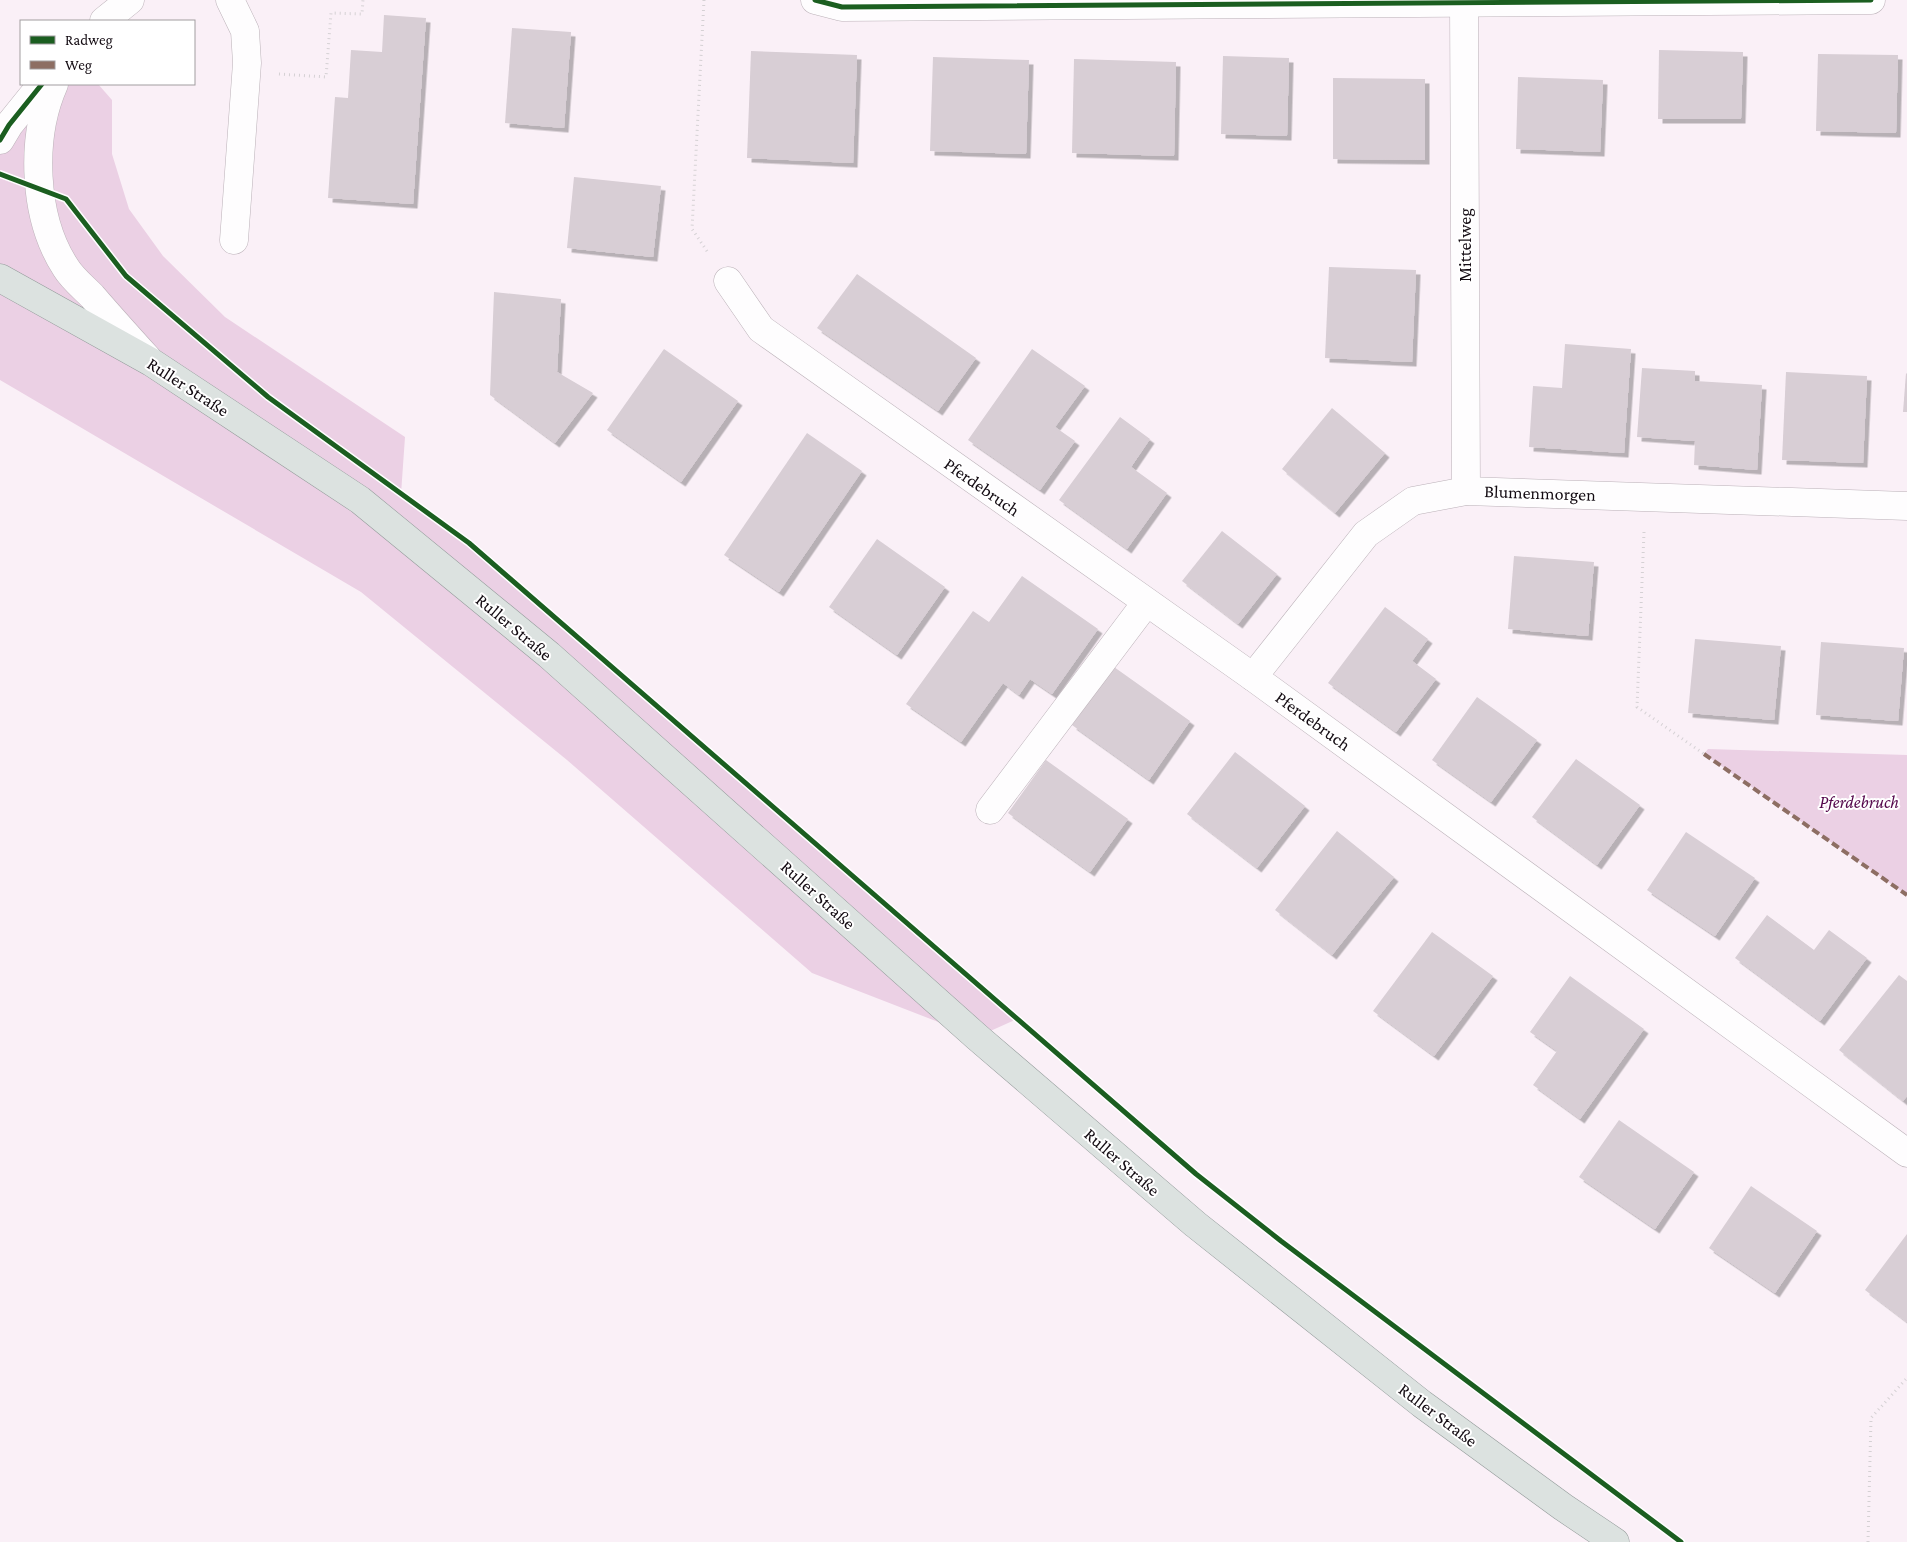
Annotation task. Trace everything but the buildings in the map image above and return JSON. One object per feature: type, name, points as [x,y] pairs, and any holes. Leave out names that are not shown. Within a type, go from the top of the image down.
[{"type":"main road","name":"Ruller Straße","points":[[0,278],[151,362],[367,506],[549,655],[976,1037],[1196,1224],[1422,1404],[1562,1507],[1615,1542]]},
{"type":"street","points":[[105,20],[130,0]]},
{"type":"street","points":[[230,0],[245,31],[246,72],[234,240]]},
{"type":"street","points":[[815,0],[842,7],[1464,1],[1871,0]]},
{"type":"street","name":"Mittelweg","points":[[1464,1],[1466,491]]},
{"type":"street","points":[[0,140],[9,125],[41,85]]},
{"type":"street","points":[[54,85],[48,98],[39,145],[39,189],[46,228],[66,268],[151,362]]},
{"type":"street","name":"Pferdebruch","points":[[728,281],[761,329],[1253,678],[1907,1153]]},
{"type":"street","name":"Blumenmorgen","points":[[1253,678],[1366,534],[1413,501],[1466,491],[1907,506]]},
{"type":"street","points":[[990,810],[1146,603]]},
{"type":"path","points":[[246,72],[326,77],[331,13],[362,14],[363,0]]},
{"type":"path","points":[[704,0],[692,229],[728,281]]},
{"type":"path","points":[[1646,496],[1637,707],[1704,754]]},
{"type":"path","points":[[1868,1542],[1871,1418],[1907,1378]]},
{"type":"green space","points":[[41,85],[99,85],[112,100],[112,154],[129,209],[163,256],[225,317],[405,437],[401,494],[469,543],[1017,1019],[977,1037],[812,973],[567,760],[361,592],[0,380],[0,140]]},
{"type":"green space","name":"Pferdebruch","points":[[1708,749],[1907,755],[1907,895],[1704,754]]},
{"type":"marked path","points":[[1704,754],[1907,895]]},
{"type":"cycle path","points":[[815,0],[842,7],[1871,0]]},
{"type":"cycle path","points":[[0,140],[9,125],[41,85]]},
{"type":"cycle path","points":[[0,174],[66,199],[126,276],[268,397],[469,543],[1196,1174],[1281,1241],[1681,1542]]}]
